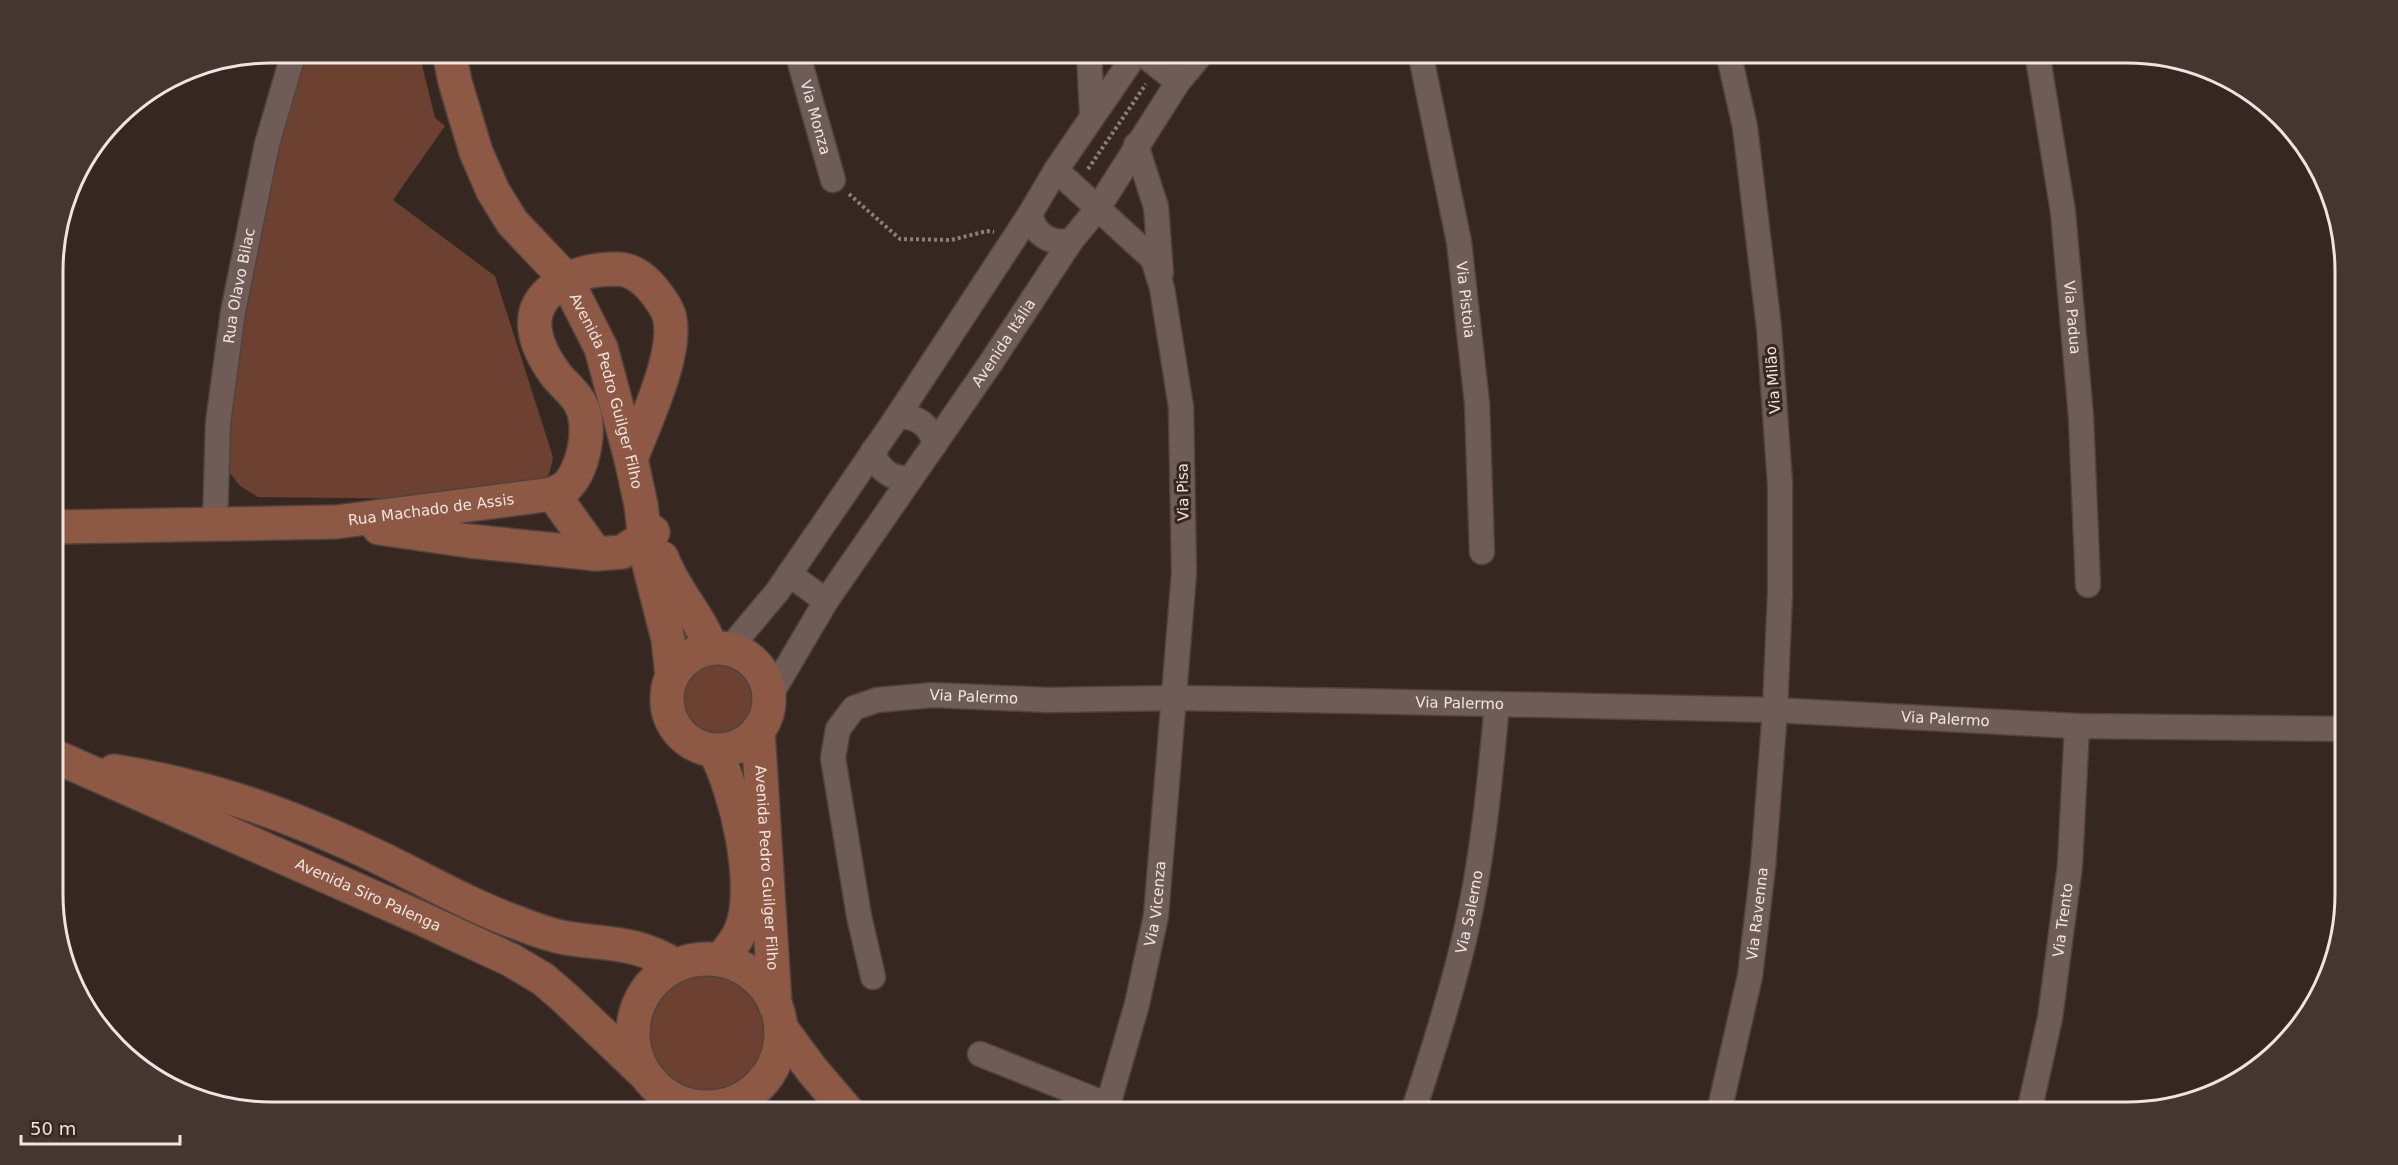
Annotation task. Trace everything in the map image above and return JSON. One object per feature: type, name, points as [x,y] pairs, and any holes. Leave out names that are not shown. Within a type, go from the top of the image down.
[{"type":"street","name":"Rua Olavo Bilac","points":[[215,524],[218,423],[233,312],[267,144],[291,63]]},
{"type":"street","name":"Avenida Pedro Guilger Filho","points":[[451,63],[476,152],[493,191],[512,222],[566,279],[600,348],[631,459],[646,525],[647,557],[664,619],[672,676],[667,692],[668,708],[673,724],[684,737],[697,746],[714,750]]},
{"type":"street","name":"Via Monza","points":[[800,63],[833,180]]},
{"type":"street","points":[[1090,63],[1092,114]]},
{"type":"street","points":[[720,648],[789,574],[897,417],[1030,214],[1092,114],[1139,63]]},
{"type":"street","points":[[1153,63],[1178,82]]},
{"type":"street","name":"Avenida Itália","points":[[769,698],[826,601],[1071,241],[1098,208],[1136,145],[1178,82],[1194,63]]},
{"type":"street","name":"Via Pistoia","points":[[1422,63],[1459,242],[1477,403],[1482,552]]},
{"type":"street","name":"Via Milão","points":[[1730,63],[1745,127],[1770,340],[1780,495],[1780,593],[1774,710]]},
{"type":"street","name":"Via Padua","points":[[2039,63],[2063,212],[2081,417],[2088,585]]},
{"type":"street","name":"Via Pisa","points":[[1136,145],[1156,207],[1162,288],[1181,407],[1184,573],[1176,698]]},
{"type":"street","points":[[1056,170],[1098,208]]},
{"type":"street","name":"Via Pisa","points":[[1098,208],[1152,259],[1162,288]]},
{"type":"street","points":[[1030,214],[1036,231],[1043,237],[1059,243],[1071,241]]},
{"type":"street","points":[[596,554],[553,494],[567,484],[581,462],[586,446],[585,424],[582,405],[548,363],[541,351],[534,326],[535,314],[543,296],[566,279],[590,271],[628,270],[643,278],[656,293],[670,317],[671,329],[664,366],[656,394],[631,459]]},
{"type":"street","points":[[897,417],[914,418],[922,422],[933,436],[935,444]]},
{"type":"street","points":[[873,451],[879,467],[886,474],[894,478],[911,478]]},
{"type":"street","name":"Rua Machado de Assis","points":[[63,527],[336,522],[553,494]]},
{"type":"street","points":[[336,522],[469,541],[596,554],[622,552],[646,525]]},
{"type":"street","name":"Avenida Pedro Guilger Filho","points":[[646,525],[669,577],[700,625],[720,648]]},
{"type":"street","points":[[789,574],[826,601]]},
{"type":"street","points":[[672,676],[682,662],[695,653],[720,648],[744,655],[758,666],[766,681],[769,698]]},
{"type":"street","name":"Via Palermo","points":[[873,977],[859,916],[833,758],[838,729],[854,708],[877,700],[933,695],[1048,700],[1176,698],[1497,704],[1774,710],[2077,726],[2335,729]]},
{"type":"street","name":"Avenida Pedro Guilger Filho","points":[[750,1102],[769,1074],[779,1052],[758,730],[766,715],[769,698]]},
{"type":"street","name":"Via Vicenza","points":[[1109,1102],[1137,1004],[1156,916],[1176,698]]},
{"type":"street","name":"Via Salerno","points":[[1416,1102],[1442,1024],[1466,930],[1487,811],[1497,704]]},
{"type":"street","name":"Via Ravenna","points":[[1721,1102],[1750,976],[1763,867],[1774,710]]},
{"type":"street","name":"Via Trento","points":[[2031,1102],[2050,1018],[2070,865],[2077,726]]},
{"type":"street","points":[[720,960],[735,942],[742,929],[746,910],[746,880],[736,803],[728,777],[714,750],[730,749],[746,742],[758,730]]},
{"type":"street","name":"Avenida Siro Palenga","points":[[63,759],[153,777],[276,812],[326,833],[514,922],[563,938],[639,947],[675,965]]},
{"type":"street","name":"Avenida Siro Palenga","points":[[63,761],[511,960],[543,979],[558,992],[662,1093]]},
{"type":"street","points":[[227,832],[239,800]]},
{"type":"street","name":"Avenida Pedro Guilger Filho","points":[[680,1102],[662,1093],[636,1053],[633,1028],[639,1004],[652,983],[675,965],[695,960],[720,960],[743,968],[762,984],[778,1016],[812,1070],[839,1102]]},
{"type":"street","name":"Via Vicenza","points":[[980,1054],[1100,1102]]},
{"type":"path","points":[[1075,188],[1142,63]]},
{"type":"path","points":[[833,180],[900,239],[951,240],[987,231],[1016,234]]},
{"type":"shaded area","points":[[302,63],[421,63],[435,118],[445,126],[393,200],[495,276],[553,457],[548,477],[539,488],[506,500],[258,497],[240,486],[225,467],[246,278],[273,162]]},
{"type":"shaded area","points":[[718,658],[734,661],[747,670],[756,683],[759,699],[756,715],[747,728],[734,737],[718,740],[702,737],[689,728],[680,715],[677,699],[680,683],[689,670],[702,661]]},
{"type":"shaded area","points":[[707,971],[731,975],[751,989],[765,1009],[769,1033],[765,1057],[751,1077],[731,1091],[707,1095],[683,1091],[663,1077],[649,1057],[645,1033],[649,1009],[663,989],[683,975]]}]
